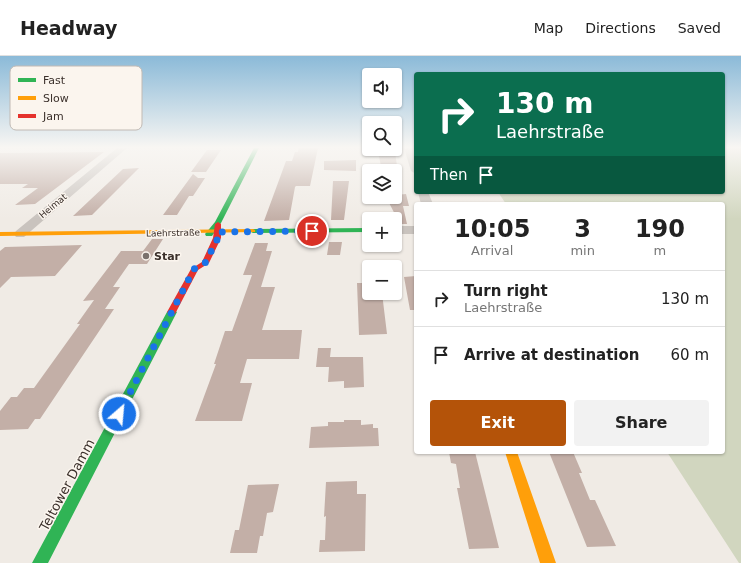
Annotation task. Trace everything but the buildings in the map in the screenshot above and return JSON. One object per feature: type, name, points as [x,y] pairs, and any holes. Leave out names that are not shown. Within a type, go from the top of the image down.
[{"type":"main road","name":"Teltower Damm","points":[[202,242],[215,229],[245,172]]},
{"type":"main road","name":"Laehrstraße","points":[[0,234],[215,229],[362,230]]},
{"type":"main road","name":"Teltower Damm","points":[[40,563],[194,269],[205,263],[218,238],[215,229]]},
{"type":"main road","name":"Teltower Damm","points":[[194,269],[191,263],[195,256]]},
{"type":"main road","points":[[512,454],[548,563]]},
{"type":"street","name":"Heimat","points":[[20,234],[95,172]]},
{"type":"street","points":[[402,230],[414,230]]},
{"type":"green space","points":[[725,172],[741,172],[741,563],[739,563],[668,454],[725,454],[725,202],[505,202],[499,194],[725,194]]},
{"type":"traffic: fast","points":[[209,234],[218,223],[245,172]]},
{"type":"traffic: fast","points":[[253,231],[362,230]]},
{"type":"traffic: fast","points":[[40,563],[172,312]]},
{"type":"traffic: slow","points":[[0,234],[253,231]]},
{"type":"traffic: slow","points":[[512,454],[548,563]]},
{"type":"traffic: jam","points":[[172,312],[195,269],[205,263],[217,238],[218,224]]},
{"type":"place","name":"Star","points":[[146,256]]},
{"type":"route","points":[[119,414],[194,269],[205,263],[218,238],[218,232],[312,231]]}]
